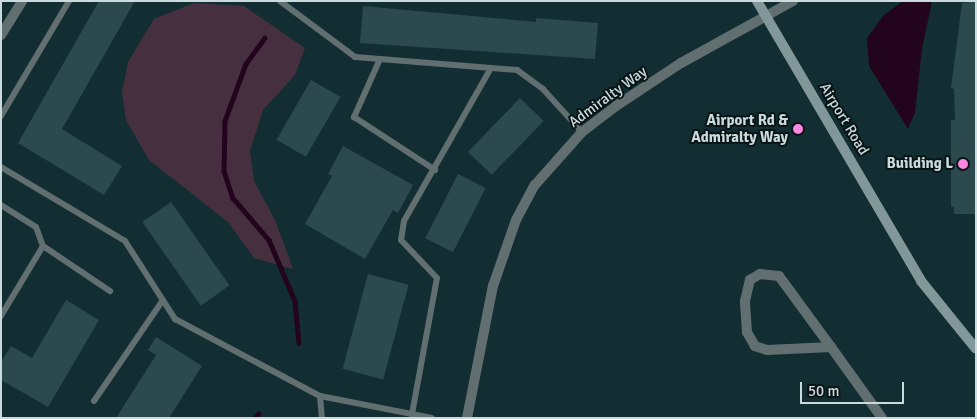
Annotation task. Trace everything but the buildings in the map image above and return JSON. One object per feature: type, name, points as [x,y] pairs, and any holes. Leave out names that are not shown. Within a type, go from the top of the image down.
[{"type":"main road","name":"Airport Road","points":[[757,1],[921,281],[976,349]]},
{"type":"street","points":[[1,35],[22,1]]},
{"type":"street","name":"Admiralty Way","points":[[467,418],[493,286],[513,229],[535,185],[582,132],[681,63],[793,1]]},
{"type":"street","points":[[831,347],[767,350],[755,346],[747,332],[745,301],[750,280],[760,274],[779,276],[831,347],[882,418]]},
{"type":"lane","points":[[1,116],[69,1]]},
{"type":"lane","points":[[280,1],[355,57],[517,70],[542,89],[582,132]]},
{"type":"lane","points":[[380,59],[354,117],[435,170]]},
{"type":"lane","points":[[412,414],[437,278],[401,240],[404,221],[435,170],[491,68]]},
{"type":"lane","points":[[1,167],[125,241],[175,319],[320,396],[432,418]]},
{"type":"lane","points":[[1,205],[36,227],[43,246],[110,291]]},
{"type":"lane","points":[[1,316],[43,246]]},
{"type":"lane","points":[[94,401],[163,300]]},
{"type":"lane","points":[[320,396],[322,418]]},
{"type":"shaded area","points":[[903,1],[932,1],[922,49],[915,113],[908,129],[869,66],[867,38],[883,16]]},
{"type":"shaded area","points":[[194,3],[244,6],[305,48],[295,75],[263,110],[250,151],[254,181],[275,220],[293,269],[254,258],[228,222],[149,160],[126,120],[122,93],[128,62],[154,19]]},
{"type":"waterway","points":[[265,38],[246,64],[225,121],[224,171],[233,198],[269,240],[295,301],[299,343]]},
{"type":"waterway","points":[[254,418],[258,414]]},
{"type":"place","name":"Airport Rd & Admiralty Way","points":[[798,129]]},
{"type":"place","name":"Building L","points":[[963,164]]}]
